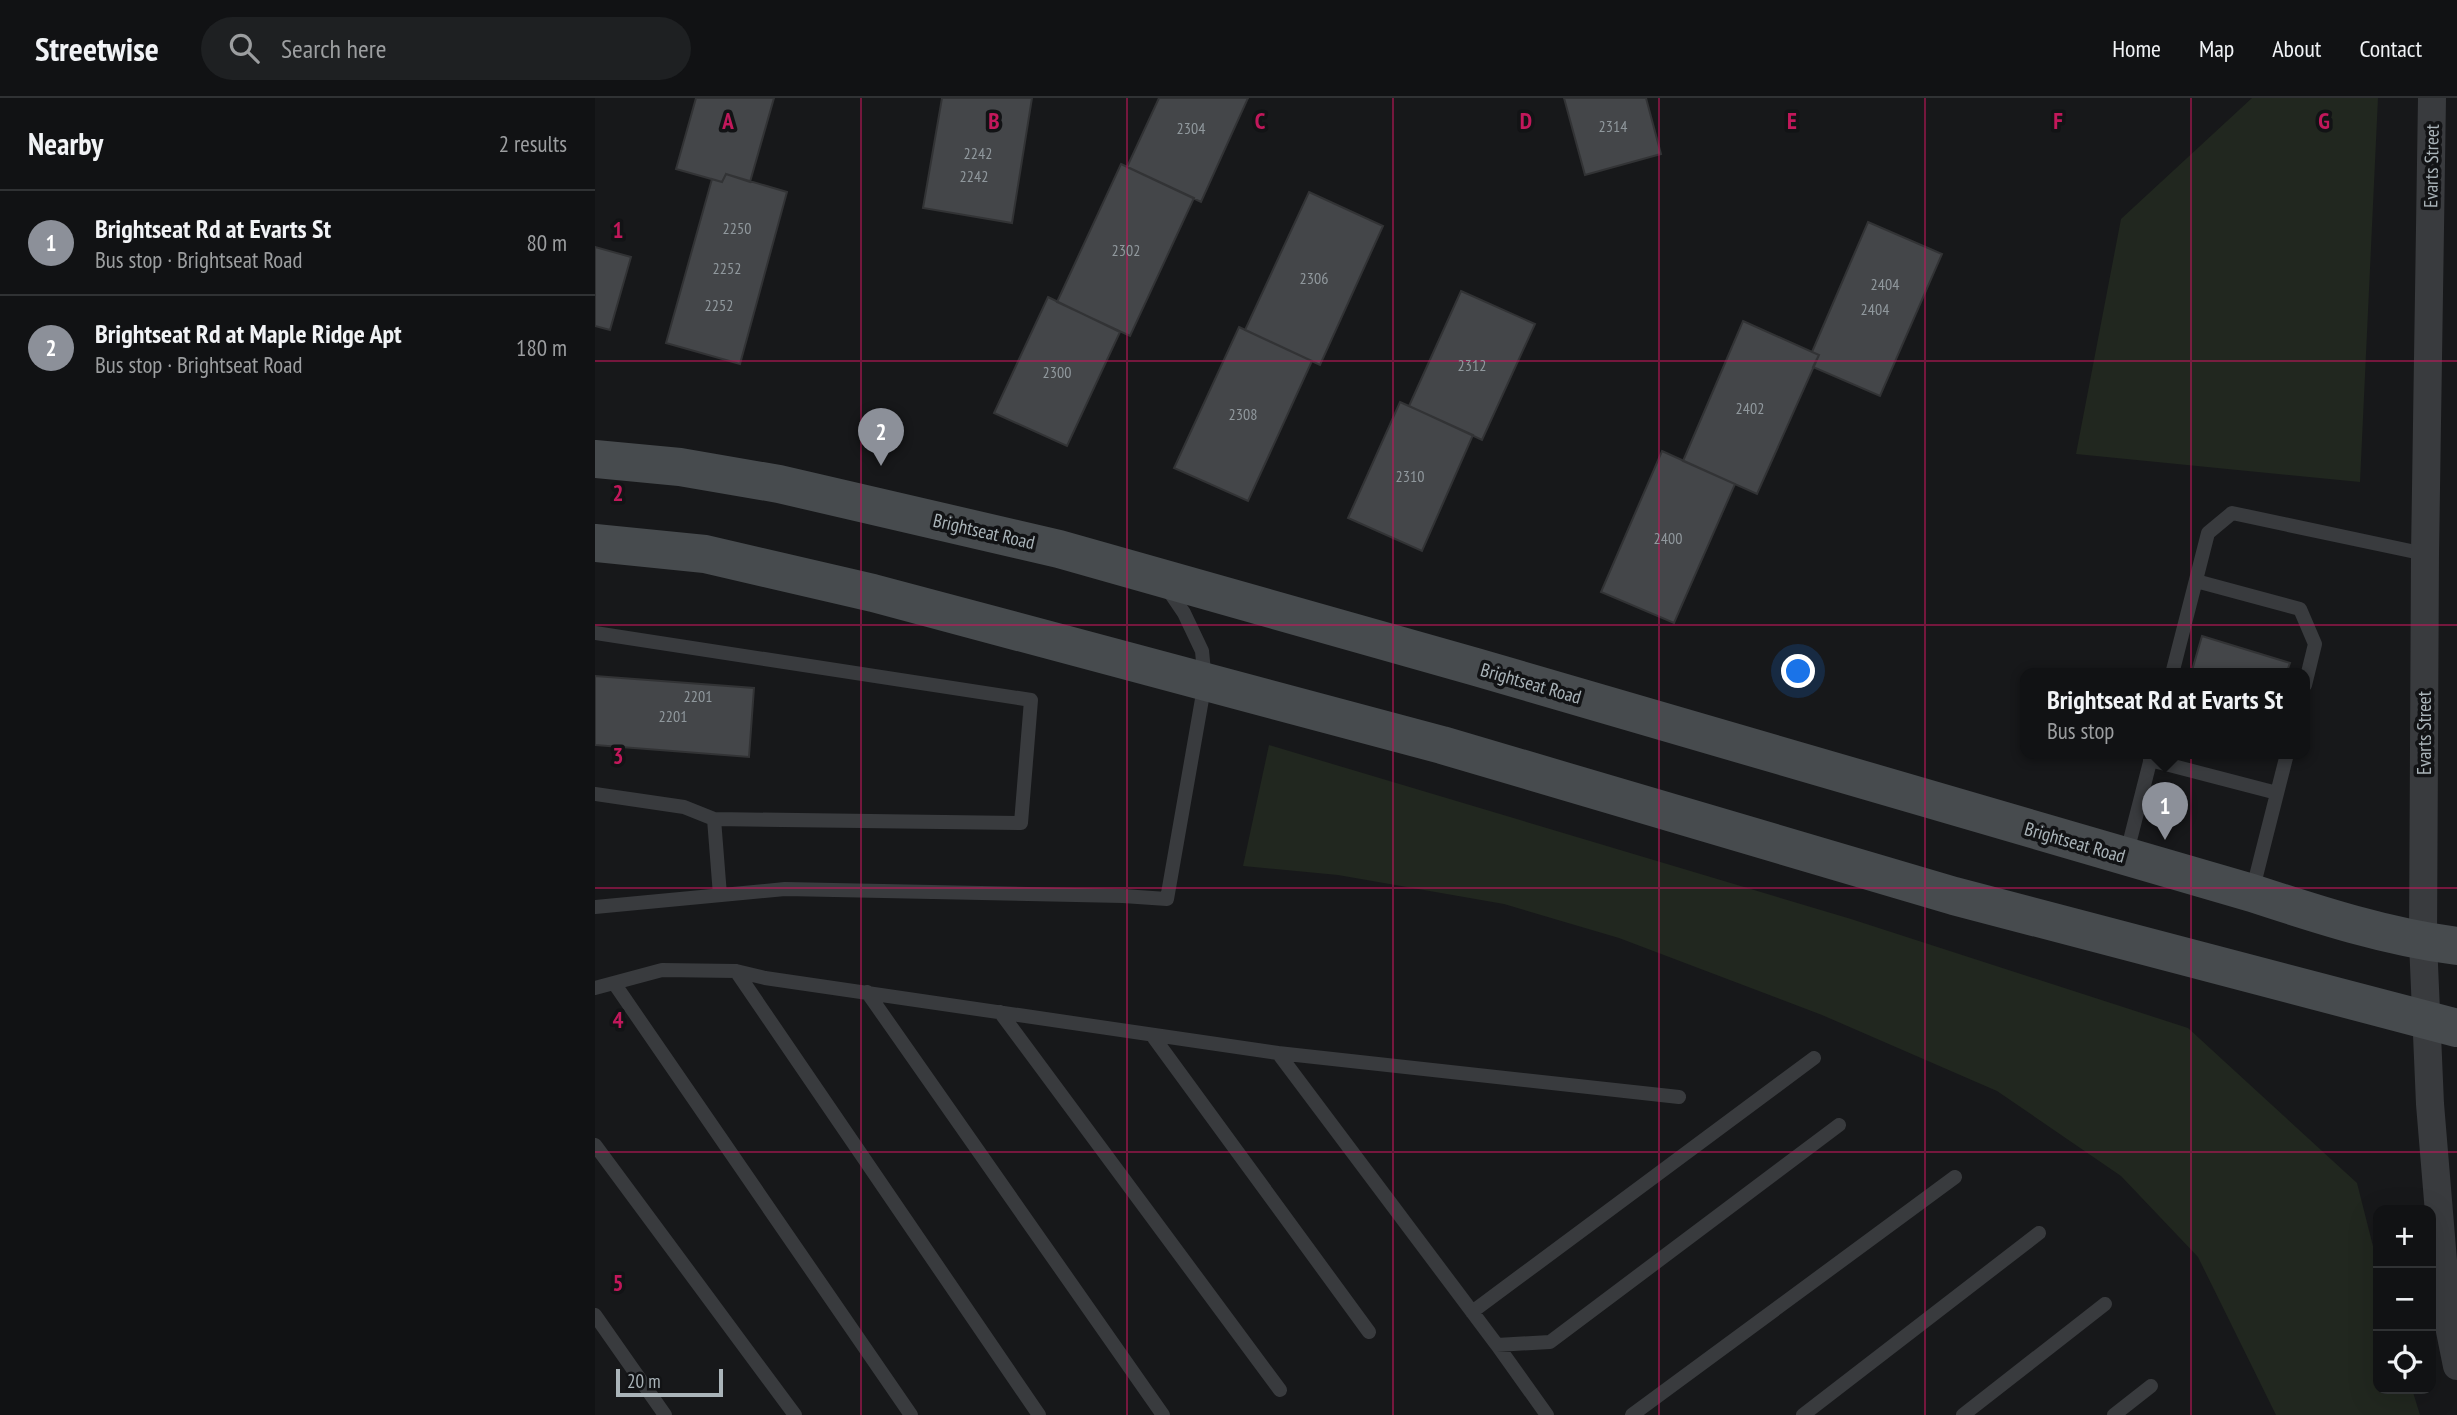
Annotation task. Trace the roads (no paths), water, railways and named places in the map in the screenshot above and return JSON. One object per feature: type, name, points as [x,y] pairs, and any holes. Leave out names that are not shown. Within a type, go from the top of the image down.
[{"type":"street","name":"Evarts Street","points":[[2432,98],[2425,554],[2442,1024],[2430,1104],[2448,1321],[2457,1366]]},
{"type":"street","name":"Brightseat Road","points":[[595,459],[680,467],[779,484],[1059,549],[1476,667],[2252,893],[2325,917],[2440,944]]},
{"type":"street","points":[[595,543],[717,557],[873,593],[1442,745],[1954,896],[2442,1024]]},
{"type":"lane","points":[[2174,668],[2208,533],[2232,513],[2425,554]]},
{"type":"lane","points":[[595,907],[785,889],[1123,896],[1167,900],[1205,682],[1202,651],[1184,612],[1161,578]]},
{"type":"lane","points":[[2196,581],[2300,609],[2315,644],[2309,668]]},
{"type":"lane","points":[[595,633],[1031,700],[1021,823],[714,819],[684,807],[595,794]]},
{"type":"lane","points":[[2125,857],[2150,759]]},
{"type":"lane","points":[[2158,759],[2277,793]]},
{"type":"lane","points":[[2252,893],[2286,759]]},
{"type":"lane","points":[[714,819],[720,895]]},
{"type":"lane","points":[[595,988],[661,970],[736,971],[1279,1053],[1679,1097]]},
{"type":"lane","points":[[736,971],[1039,1415]]},
{"type":"lane","points":[[614,983],[911,1415]]},
{"type":"lane","points":[[867,992],[1163,1415]]},
{"type":"lane","points":[[1000,1012],[1280,1390]]},
{"type":"lane","points":[[1152,1034],[1369,1332]]},
{"type":"lane","points":[[1279,1053],[1547,1415]]},
{"type":"lane","points":[[1472,1312],[1814,1058]]},
{"type":"lane","points":[[1497,1345],[1550,1342],[1839,1125]]},
{"type":"lane","points":[[595,1145],[795,1415]]},
{"type":"lane","points":[[1632,1415],[1955,1177]]},
{"type":"lane","points":[[1803,1415],[2039,1233]]},
{"type":"lane","points":[[1963,1415],[2105,1304]]},
{"type":"lane","points":[[595,1315],[665,1415]]},
{"type":"lane","points":[[2114,1415],[2151,1386]]},
{"type":"place","name":"Brightseat Rd at Maple Ridge Apt","points":[[881,466]]},
{"type":"place","name":"Brightseat Rd at Evarts St","points":[[2165,840]]}]
